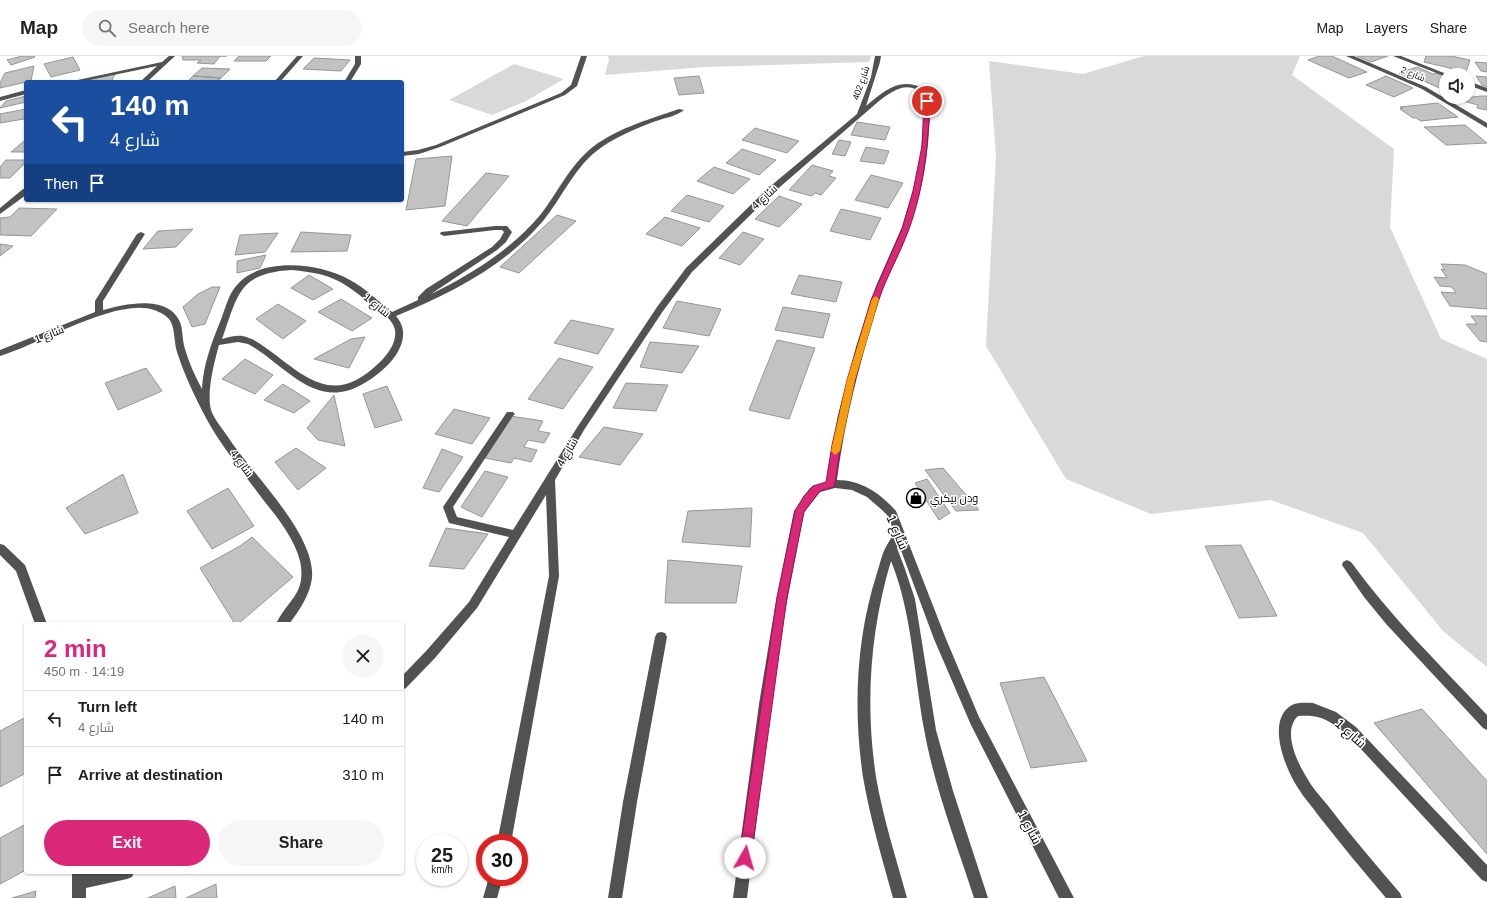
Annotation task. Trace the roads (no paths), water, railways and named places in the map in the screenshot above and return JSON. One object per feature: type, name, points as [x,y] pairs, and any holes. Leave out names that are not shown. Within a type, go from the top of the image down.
[{"type":"street","points":[[145,80],[172,56]]},
{"type":"street","points":[[279,80],[300,56]]},
{"type":"street","points":[[348,80],[358,64],[358,56]]},
{"type":"street","points":[[404,154],[419,152],[438,146],[563,94],[574,86],[584,56]]},
{"type":"street","name":"شارع 402","points":[[858,116],[868,95],[878,56]]},
{"type":"street","name":"شارع 2","points":[[1349,56],[1424,88],[1487,126]]},
{"type":"street","points":[[1396,56],[1439,72]]},
{"type":"street","points":[[80,80],[164,63]]},
{"type":"street","name":"شارع 4","points":[[404,682],[473,605],[581,428],[660,310],[689,270],[770,191],[858,116],[897,86],[911,85],[923,90],[927,101],[925,146],[917,191],[905,229],[875,300],[851,380],[836,445],[831,484]]},
{"type":"street","points":[[1475,86],[1487,90]]},
{"type":"street","points":[[0,98],[24,92]]},
{"type":"street","points":[[391,315],[416,305],[457,284],[516,244],[542,216],[572,173],[592,152],[620,135],[681,110]]},
{"type":"street","points":[[0,212],[24,193]]},
{"type":"street","points":[[416,305],[432,289],[495,247],[507,237],[508,232],[504,228],[495,228],[444,234]]},
{"type":"street","points":[[99,314],[99,301],[141,234]]},
{"type":"street","name":"شارع 1","points":[[205,407],[208,370],[217,343],[240,286],[249,277],[264,271],[292,267],[326,272],[347,281],[391,315],[399,325],[400,339],[389,358],[374,373],[357,384],[334,389],[315,385],[303,379],[248,341],[240,339],[217,343]]},
{"type":"street","name":"شارع 1","points":[[0,353],[99,314],[123,308],[150,305],[165,311],[175,321],[180,348],[205,407]]},
{"type":"street","points":[[0,361],[16,347]]},
{"type":"street","name":"شارع 4","points":[[205,407],[218,430],[296,539],[304,560],[307,576],[304,589],[293,610],[284,622]]},
{"type":"street","points":[[510,414],[448,507],[453,520],[517,535]]},
{"type":"street","points":[[506,834],[554,576],[550,480]]},
{"type":"street","name":"شارع 1","points":[[740,898],[753,794],[782,597],[799,511],[807,499],[817,489],[831,484],[845,483],[860,488],[874,496],[892,514],[940,639],[975,721],[1067,898]]},
{"type":"street","points":[[899,532],[891,546],[878,585],[872,610],[867,654],[864,713],[870,776],[880,825],[900,898]]},
{"type":"street","points":[[891,546],[910,599],[930,730],[946,791],[981,898]]},
{"type":"street","points":[[0,548],[21,568],[40,622]]},
{"type":"street","points":[[1347,565],[1368,594],[1391,621],[1487,724]]},
{"type":"street","points":[[615,898],[630,802],[661,637]]},
{"type":"street","name":"شارع 1","points":[[1395,898],[1339,831],[1302,783],[1288,752],[1284,730],[1288,717],[1295,710],[1313,709],[1325,713],[1332,716],[1352,731],[1487,874]]},
{"type":"street","points":[[79,898],[79,877],[108,874]]},
{"type":"street","points":[[490,898],[493,886]]},
{"type":"place","name":"ودن بيكري","points":[[916,498]]}]
